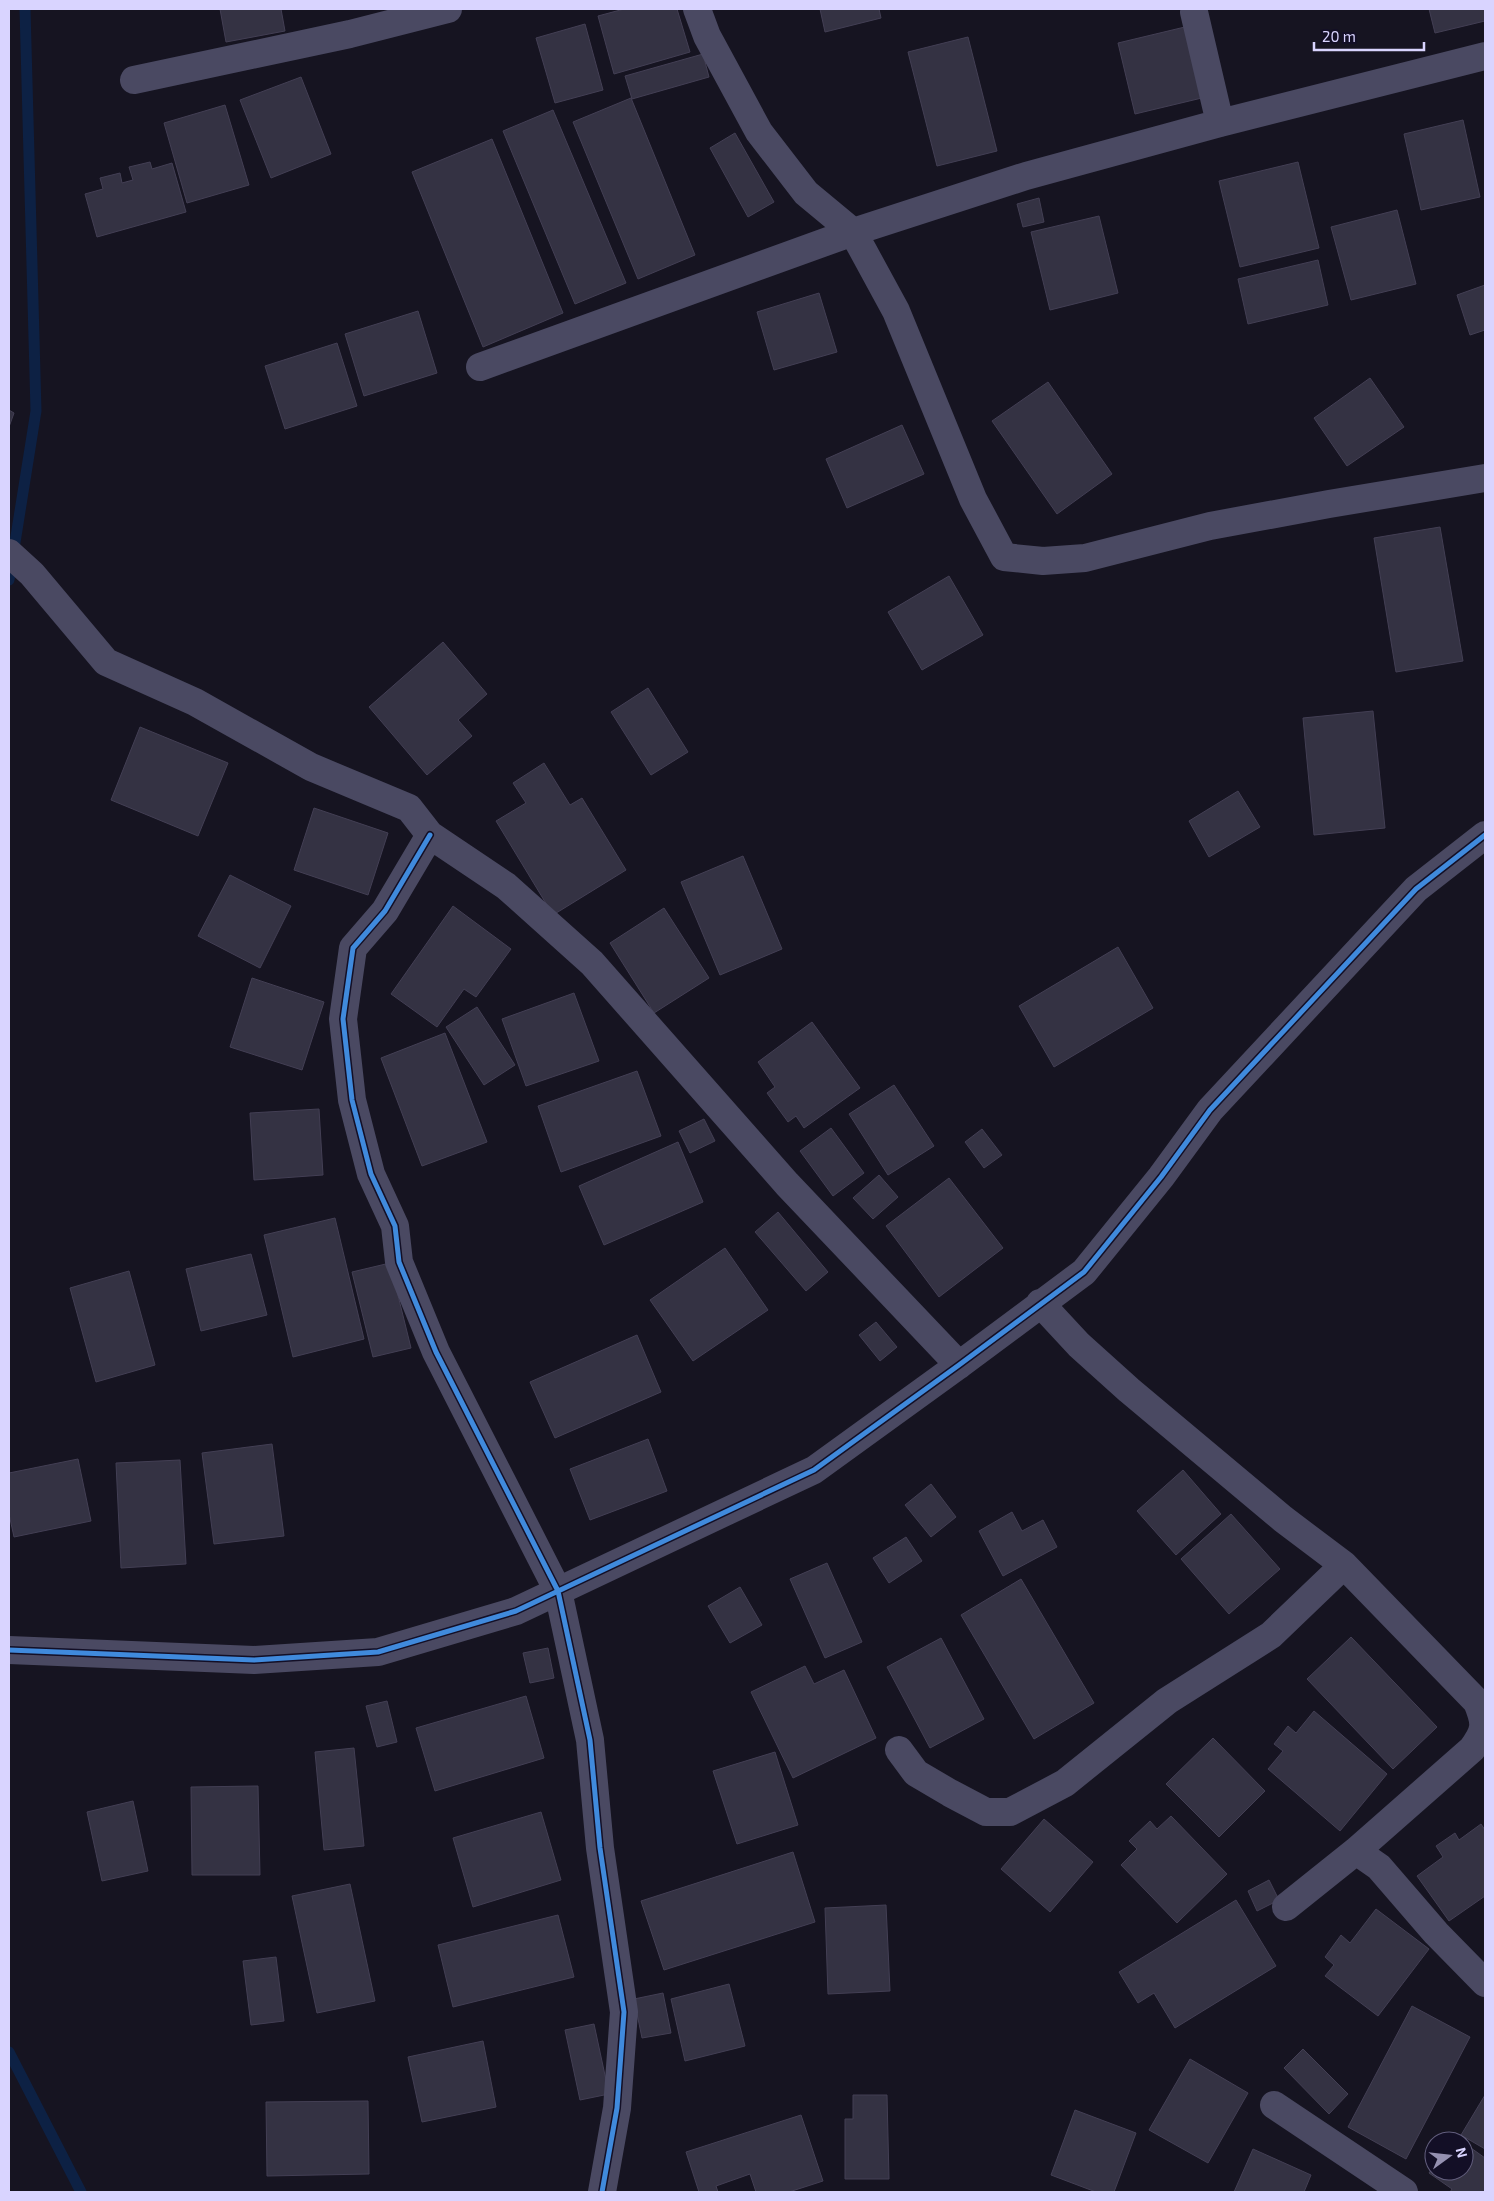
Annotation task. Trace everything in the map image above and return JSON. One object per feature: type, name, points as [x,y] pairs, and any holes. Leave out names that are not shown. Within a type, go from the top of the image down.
[{"type":"street","points":[[134,80],[350,34],[448,9]]},
{"type":"street","points":[[697,9],[706,36],[759,132],[806,193],[853,232],[896,311],[973,499],[1004,557],[1043,561],[1085,558],[1210,526],[1485,478]]},
{"type":"street","points":[[1194,12],[1220,124]]},
{"type":"street","points":[[480,367],[853,232],[1026,176],[1485,56]]},
{"type":"street","points":[[9,553],[32,574],[106,662],[195,702],[311,767],[409,808],[430,835],[506,886],[592,963],[787,1184],[959,1365]]},
{"type":"street","points":[[430,835],[385,911],[353,948],[343,1019],[352,1100],[371,1174],[395,1226],[400,1262],[436,1352],[558,1591],[590,1740],[600,1848],[624,2012],[617,2108],[602,2192]]},
{"type":"street","points":[[9,1650],[254,1660],[378,1652],[516,1611],[814,1470],[1084,1272],[1161,1177],[1210,1110],[1416,889],[1485,835]]},
{"type":"street","points":[[1040,1303],[1079,1345],[1129,1390],[1283,1519],[1344,1564],[1477,1702],[1485,1720],[1482,1736],[1472,1749],[1356,1851],[1286,1907]]},
{"type":"street","points":[[899,1750],[916,1773],[950,1793],[986,1812],[1010,1812],[1065,1783],[1167,1701],[1271,1635],[1344,1564]]},
{"type":"street","points":[[1356,1851],[1379,1867],[1436,1933],[1485,1983]]},
{"type":"street","points":[[1274,2105],[1404,2192]]},
{"type":"building","points":[[220,9],[281,9],[285,31],[226,42]]},
{"type":"building","points":[[624,9],[677,9],[690,52],[614,74],[598,16]]},
{"type":"building","points":[[820,9],[879,9],[881,18],[825,32]]},
{"type":"building","points":[[1429,9],[1485,9],[1485,21],[1435,33]]},
{"type":"building","points":[[585,24],[603,90],[555,103],[536,38]]},
{"type":"building","points":[[1189,26],[1206,97],[1135,114],[1118,43]]},
{"type":"building","points":[[968,37],[997,151],[937,166],[908,52]]},
{"type":"building","points":[[703,54],[709,77],[632,99],[625,76]]},
{"type":"building","points":[[301,77],[331,154],[271,178],[240,100]]},
{"type":"building","points":[[631,98],[695,255],[638,279],[573,122]]},
{"type":"building","points":[[225,105],[249,185],[187,203],[164,123]]},
{"type":"building","points":[[553,110],[626,283],[575,304],[503,131]]},
{"type":"building","points":[[1463,120],[1480,197],[1421,210],[1404,134]]},
{"type":"building","points":[[735,133],[774,202],[748,217],[710,148]]},
{"type":"building","points":[[492,139],[563,313],[483,347],[412,172]]},
{"type":"building","points":[[150,162],[152,169],[172,163],[186,212],[97,237],[85,194],[103,189],[100,178],[120,173],[122,183],[133,180],[129,167]]},
{"type":"building","points":[[1298,162],[1319,248],[1240,267],[1219,181]]},
{"type":"building","points":[[1039,198],[1044,222],[1023,227],[1017,204]]},
{"type":"building","points":[[1397,210],[1416,284],[1351,300],[1331,227]]},
{"type":"building","points":[[1099,216],[1118,293],[1050,310],[1031,232]]},
{"type":"building","points":[[1318,260],[1328,305],[1248,324],[1238,279]]},
{"type":"building","points":[[1485,285],[1485,330],[1470,335],[1457,295]]},
{"type":"building","points":[[819,293],[837,352],[774,370],[757,312]]},
{"type":"building","points":[[418,311],[437,373],[364,396],[345,334]]},
{"type":"building","points":[[337,343],[357,406],[285,429],[265,366]]},
{"type":"building","points":[[1370,378],[1404,427],[1347,466],[1314,418]]},
{"type":"building","points":[[1048,382],[1112,474],[1057,514],[992,421]]},
{"type":"building","points":[[9,410],[14,413],[9,427]]},
{"type":"building","points":[[902,425],[924,474],[847,508],[826,459]]},
{"type":"building","points":[[1440,527],[1463,661],[1396,672],[1374,538]]},
{"type":"building","points":[[949,576],[983,635],[922,670],[888,612]]},
{"type":"building","points":[[443,642],[487,694],[458,720],[472,736],[427,775],[369,707]]},
{"type":"building","points":[[648,688],[688,752],[651,775],[611,712]]},
{"type":"building","points":[[1373,711],[1385,828],[1314,835],[1303,718]]},
{"type":"building","points":[[140,727],[228,763],[198,836],[111,800]]},
{"type":"building","points":[[544,763],[570,805],[582,798],[626,870],[553,915],[496,821],[526,803],[513,783]]},
{"type":"building","points":[[1238,791],[1260,827],[1209,857],[1189,821]]},
{"type":"building","points":[[314,808],[388,833],[368,895],[294,870]]},
{"type":"building","points":[[743,856],[782,949],[720,975],[681,882]]},
{"type":"building","points":[[230,875],[291,906],[260,968],[198,936]]},
{"type":"building","points":[[453,906],[511,949],[476,997],[464,989],[437,1027],[391,994]]},
{"type":"building","points":[[664,908],[709,978],[654,1013],[610,943]]},
{"type":"building","points":[[1118,947],[1153,1008],[1054,1067],[1019,1006]]},
{"type":"building","points":[[252,978],[324,1002],[302,1070],[230,1047]]},
{"type":"building","points":[[574,993],[599,1061],[526,1086],[502,1019]]},
{"type":"building","points":[[477,1007],[515,1065],[484,1085],[446,1027]]},
{"type":"building","points":[[812,1022],[860,1088],[804,1128],[796,1116],[788,1122],[767,1093],[775,1087],[758,1062]]},
{"type":"building","points":[[445,1033],[487,1142],[422,1166],[381,1058]]},
{"type":"building","points":[[637,1071],[661,1136],[561,1172],[538,1106]]},
{"type":"building","points":[[894,1085],[934,1146],[888,1175],[849,1114]]},
{"type":"building","points":[[319,1109],[323,1175],[254,1180],[250,1113]]},
{"type":"building","points":[[704,1119],[715,1141],[690,1153],[679,1131]]},
{"type":"building","points":[[831,1128],[864,1173],[833,1196],[800,1151]]},
{"type":"building","points":[[982,1129],[1002,1155],[984,1168],[965,1142]]},
{"type":"building","points":[[678,1142],[703,1202],[604,1245],[579,1186]]},
{"type":"building","points":[[879,1175],[898,1197],[873,1219],[853,1198]]},
{"type":"building","points":[[949,1178],[1003,1248],[939,1297],[886,1226]]},
{"type":"building","points":[[778,1212],[828,1272],[806,1291],[755,1232]]},
{"type":"building","points":[[335,1218],[364,1339],[293,1357],[264,1235]]},
{"type":"building","points":[[725,1248],[768,1310],[693,1361],[650,1300]]},
{"type":"building","points":[[251,1254],[267,1315],[201,1331],[186,1269]]},
{"type":"building","points":[[390,1263],[411,1348],[373,1357],[352,1272]]},
{"type":"building","points":[[129,1271],[155,1365],[96,1382],[70,1288]]},
{"type":"building","points":[[876,1322],[897,1347],[880,1361],[859,1335]]},
{"type":"building","points":[[637,1335],[661,1392],[555,1438],[530,1382]]},
{"type":"building","points":[[648,1439],[667,1491],[590,1520],[570,1469]]},
{"type":"building","points":[[272,1444],[284,1536],[214,1544],[202,1453]]},
{"type":"building","points":[[78,1459],[91,1521],[14,1537],[9,1514],[9,1473]]},
{"type":"building","points":[[180,1460],[186,1564],[121,1568],[116,1463]]},
{"type":"building","points":[[1183,1470],[1221,1514],[1176,1555],[1137,1511]]},
{"type":"building","points":[[931,1484],[956,1517],[931,1537],[905,1505]]},
{"type":"building","points":[[1012,1512],[1022,1531],[1043,1520],[1057,1547],[1003,1576],[979,1531]]},
{"type":"building","points":[[1231,1514],[1280,1569],[1229,1614],[1181,1559]]},
{"type":"building","points":[[906,1537],[922,1561],[889,1583],[873,1558]]},
{"type":"building","points":[[827,1563],[862,1642],[825,1658],[790,1579]]},
{"type":"building","points":[[1021,1579],[1094,1703],[1034,1739],[961,1615]]},
{"type":"building","points":[[740,1587],[762,1625],[730,1643],[708,1606]]},
{"type":"building","points":[[1351,1637],[1437,1727],[1393,1769],[1307,1679]]},
{"type":"building","points":[[941,1638],[984,1719],[930,1748],[887,1667]]},
{"type":"building","points":[[548,1648],[554,1678],[530,1683],[523,1653]]},
{"type":"building","points":[[805,1666],[814,1684],[844,1670],[876,1738],[793,1778],[751,1692]]},
{"type":"building","points":[[526,1696],[544,1758],[435,1791],[416,1728]]},
{"type":"building","points":[[387,1701],[397,1742],[377,1747],[366,1706]]},
{"type":"building","points":[[1314,1711],[1387,1774],[1340,1831],[1268,1769],[1283,1751],[1274,1744],[1288,1726],[1296,1733]]},
{"type":"building","points":[[1213,1738],[1265,1791],[1219,1837],[1166,1784]]},
{"type":"building","points":[[354,1748],[364,1846],[324,1850],[315,1752]]},
{"type":"building","points":[[775,1752],[798,1825],[737,1844],[713,1771]]},
{"type":"building","points":[[258,1786],[260,1875],[192,1875],[191,1787]]},
{"type":"building","points":[[133,1801],[148,1871],[102,1881],[87,1812]]},
{"type":"building","points":[[541,1812],[561,1880],[473,1907],[453,1838]]},
{"type":"building","points":[[1171,1816],[1227,1874],[1177,1923],[1121,1865],[1137,1849],[1129,1841],[1150,1821],[1157,1829]]},
{"type":"building","points":[[1044,1819],[1093,1862],[1050,1912],[1001,1869]]},
{"type":"building","points":[[1481,1824],[1485,1830],[1485,1896],[1449,1921],[1417,1876],[1443,1857],[1436,1846],[1455,1833],[1459,1840]]},
{"type":"building","points":[[793,1852],[815,1922],[664,1970],[641,1901]]},
{"type":"building","points":[[1269,1880],[1279,1900],[1257,1911],[1248,1891]]},
{"type":"building","points":[[350,1884],[375,2001],[317,2013],[292,1896]]},
{"type":"building","points":[[1236,1900],[1276,1966],[1175,2028],[1154,1993],[1138,2003],[1119,1972]]},
{"type":"building","points":[[886,1905],[890,1991],[828,1994],[825,1908]]},
{"type":"building","points":[[1376,1909],[1429,1949],[1378,2016],[1325,1976],[1334,1965],[1325,1957],[1341,1935],[1350,1943]]},
{"type":"building","points":[[558,1915],[574,1977],[453,2007],[438,1945]]},
{"type":"building","points":[[276,1957],[284,2021],[251,2025],[243,1961]]},
{"type":"building","points":[[729,1984],[745,2046],[685,2061],[671,1999]]},
{"type":"building","points":[[663,1993],[671,2033],[642,2038],[634,1999]]},
{"type":"building","points":[[1412,2006],[1470,2037],[1406,2159],[1348,2127]]},
{"type":"building","points":[[594,2024],[609,2094],[580,2100],[565,2030]]},
{"type":"building","points":[[483,2041],[496,2107],[422,2122],[408,2057]]},
{"type":"building","points":[[1303,2049],[1348,2094],[1329,2114],[1284,2068]]},
{"type":"building","points":[[1190,2059],[1248,2093],[1208,2163],[1149,2130]]},
{"type":"building","points":[[853,2095],[887,2095],[889,2179],[845,2179],[845,2119],[853,2119]]},
{"type":"building","points":[[1485,2095],[1485,2149],[1474,2143],[1474,2131],[1463,2131]]},
{"type":"building","points":[[368,2101],[369,2174],[267,2176],[266,2102]]},
{"type":"building","points":[[1075,2110],[1136,2133],[1114,2192],[1096,2192],[1051,2175]]},
{"type":"building","points":[[801,2115],[823,2181],[789,2192],[756,2192],[750,2174],[716,2186],[718,2192],[699,2192],[686,2152]]},
{"type":"building","points":[[1253,2149],[1311,2175],[1304,2192],[1234,2192]]},
{"type":"building","points":[[1474,2150],[1485,2158],[1485,2192],[1450,2192],[1452,2189],[1440,2181],[1474,2181]]},
{"type":"waterway","points":[[9,580],[36,411],[25,9]]},
{"type":"waterway","points":[[9,2052],[81,2192]]},
{"type":"cycle path","points":[[430,835],[385,911],[353,948],[343,1019],[352,1100],[371,1174],[395,1226],[399,1262],[436,1352],[558,1591],[590,1740],[600,1848],[624,2012],[617,2108],[602,2192]]},
{"type":"cycle path","points":[[9,1650],[254,1660],[378,1652],[516,1611],[814,1470],[1084,1272],[1161,1177],[1210,1110],[1416,889],[1485,835]]}]
